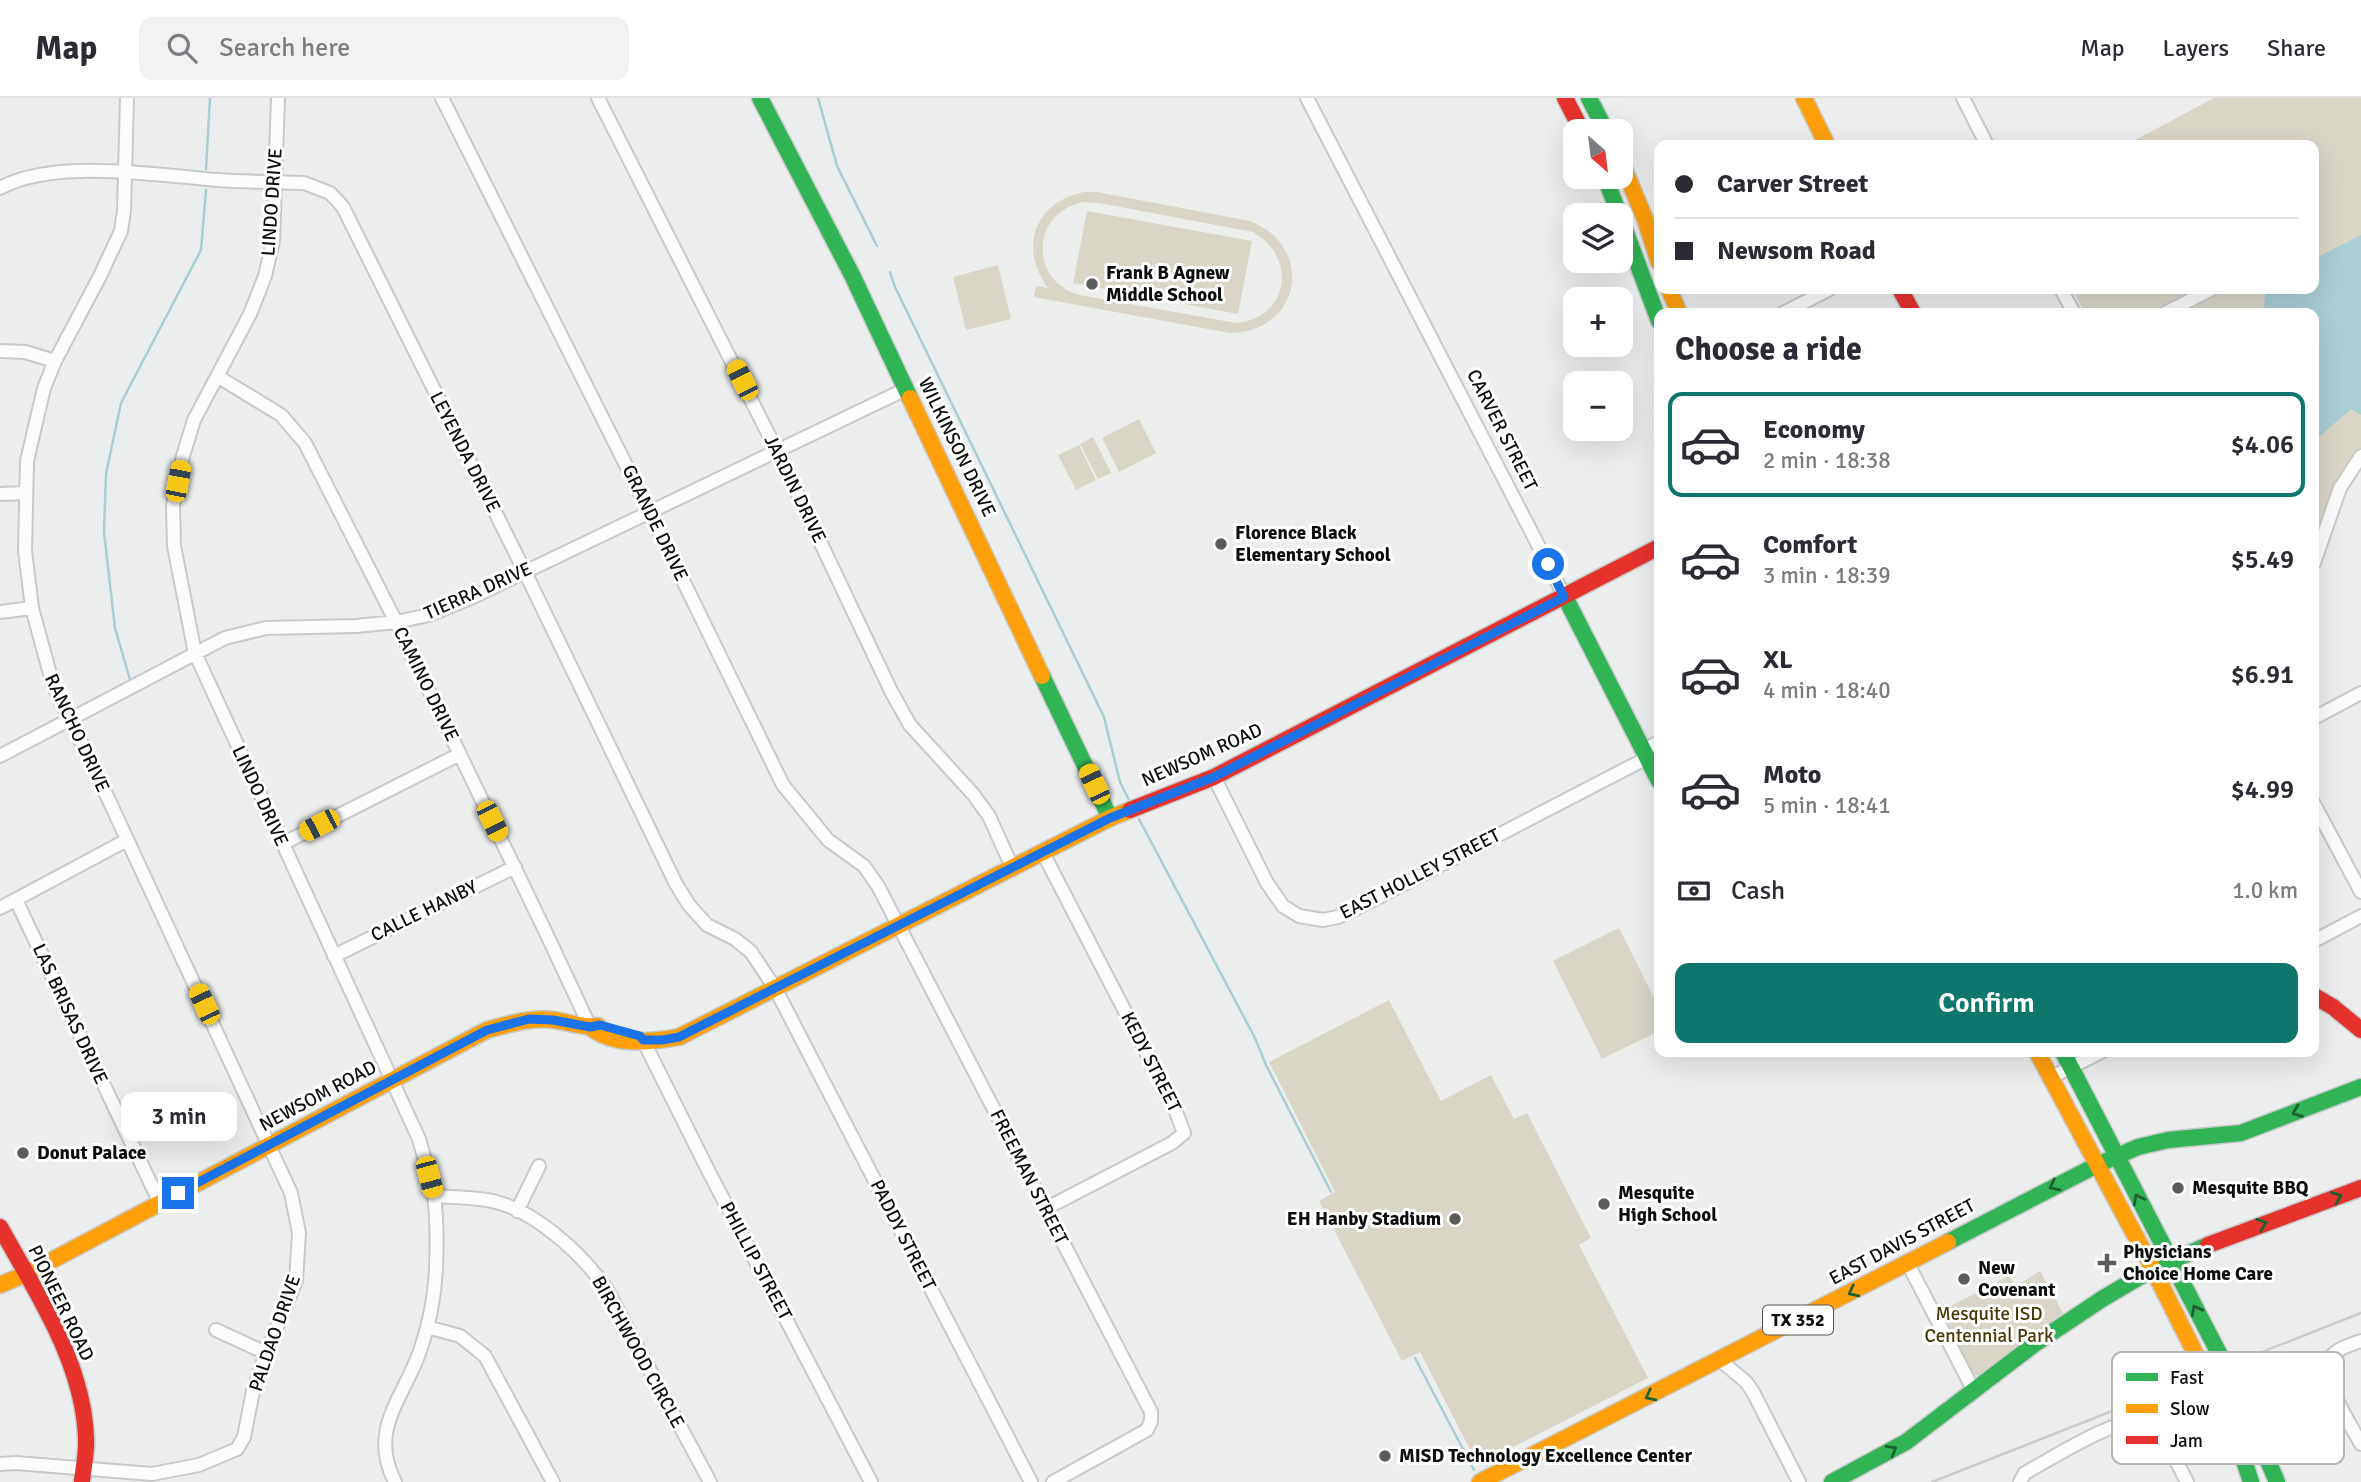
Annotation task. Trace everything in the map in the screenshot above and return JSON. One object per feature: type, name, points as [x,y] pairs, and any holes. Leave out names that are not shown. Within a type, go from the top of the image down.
[{"type":"main road","name":"WILKINSON DRIVE","points":[[760,98],[852,275],[1110,818]]},
{"type":"main road","points":[[1565,98],[1576,119]]},
{"type":"main road","points":[[1589,98],[1600,119]]},
{"type":"main road","points":[[1804,98],[1825,140]]},
{"type":"main road","points":[[1610,189],[1654,308]]},
{"type":"main road","points":[[1632,189],[1654,247]]},
{"type":"main road","name":"NEWSOM ROAD","points":[[0,1285],[26,1274],[487,1030],[529,1019],[553,1020],[590,1027],[596,1034],[629,1042],[679,1037],[1042,851],[1110,818],[1214,777],[1654,550]]},
{"type":"main road","name":"CARVER STREET","points":[[1564,597],[1654,771]]},
{"type":"main road","points":[[2319,999],[2361,1030]]},
{"type":"main road","points":[[2040,1057],[2194,1352]]},
{"type":"main road","points":[[2066,1057],[2218,1352]]},
{"type":"main road","name":"EAST DAVIS STREET","points":[[1480,1482],[2096,1165],[2138,1147],[2168,1140],[2241,1133],[2361,1087]]},
{"type":"main road","points":[[1832,1482],[1906,1442],[2036,1343],[2102,1299],[2169,1260],[2361,1188]]},
{"type":"main road","name":"PIONEER ROAD","points":[[0,1227],[56,1331],[71,1365],[87,1436],[82,1475]]},
{"type":"main road","points":[[2245,1464],[2251,1482]]},
{"type":"main road","points":[[2269,1464],[2277,1482]]},
{"type":"street","name":"RANCHO DRIVE","points":[[127,98],[126,173],[121,231],[55,361],[44,388],[27,461],[24,493],[25,551],[32,608],[48,670],[69,719],[270,1145]]},
{"type":"street","name":"LINDO DRIVE","points":[[278,98],[273,241],[265,276],[250,314],[194,420],[183,456],[173,506],[174,546],[195,653],[419,1139],[434,1196],[436,1268],[427,1327],[419,1352],[385,1429],[387,1467],[395,1482]]},
{"type":"street","name":"GRANDE DRIVE","points":[[442,98],[783,785],[828,840],[864,866],[878,886],[898,925]]},
{"type":"street","name":"JARDIN DRIVE","points":[[598,98],[778,451],[891,691],[910,725],[973,794],[989,816],[1012,867]]},
{"type":"street","name":"CARVER STREET","points":[[1307,98],[1564,597]]},
{"type":"street","points":[[1963,98],[1984,140]]},
{"type":"street","name":"LEYENDA DRIVE","points":[[0,188],[33,175],[61,170],[304,183],[330,193],[343,207],[689,905],[707,925],[735,939],[751,952],[775,988]]},
{"type":"street","points":[[1793,308],[1820,294]]},
{"type":"street","points":[[2175,308],[2203,294]]},
{"type":"street","points":[[0,352],[24,352],[55,361]]},
{"type":"street","name":"CAMINO DRIVE","points":[[217,376],[281,415],[305,443],[396,622],[590,1027]]},
{"type":"street","name":"TIERRA DRIVE","points":[[0,756],[225,638],[266,628],[356,626],[429,615],[475,596],[906,389]]},
{"type":"street","points":[[2319,548],[2336,495],[2348,472],[2361,456]]},
{"type":"street","points":[[0,494],[24,493]]},
{"type":"street","points":[[0,612],[32,608]]},
{"type":"street","points":[[2319,715],[2361,693]]},
{"type":"street","name":"EAST HOLLEY STREET","points":[[1214,777],[1267,883],[1283,906],[1299,916],[1323,920],[1338,917],[1383,895],[1645,754],[1654,746]]},
{"type":"street","points":[[282,844],[460,754]]},
{"type":"street","points":[[2319,813],[2361,892]]},
{"type":"street","points":[[0,908],[127,840]]},
{"type":"street","name":"KEDY STREET","points":[[1042,851],[1172,1104],[1184,1133],[1172,1143],[1045,1209]]},
{"type":"street","name":"CALLE HANBY","points":[[334,956],[514,867]]},
{"type":"street","name":"LAS BRISAS DRIVE","points":[[16,900],[159,1203]]},
{"type":"street","points":[[2319,939],[2361,916]]},
{"type":"street","name":"FREEMAN STREET","points":[[898,925],[1151,1412],[1147,1430],[1053,1482]]},
{"type":"street","name":"PADDY STREET","points":[[775,988],[1031,1482]]},
{"type":"street","name":"PHILLIP STREET","points":[[643,1040],[870,1482]]},
{"type":"street","points":[[2050,1078],[2091,1057]]},
{"type":"street","name":"PALDAO DRIVE","points":[[0,1464],[82,1475],[152,1474],[199,1465],[237,1449],[244,1437],[253,1391],[265,1353],[296,1281],[299,1258],[299,1233],[291,1193],[270,1145]]},
{"type":"street","points":[[517,1211],[539,1166]]},
{"type":"street","name":"BIRCHWOOD CIRCLE","points":[[434,1196],[489,1200],[517,1211],[555,1233],[592,1268],[710,1482]]},
{"type":"street","points":[[1908,1264],[1973,1391]]},
{"type":"street","points":[[427,1327],[460,1336],[485,1356],[553,1482]]},
{"type":"street","points":[[216,1330],[265,1353]]},
{"type":"street","points":[[2339,1352],[2344,1347],[2361,1341]]},
{"type":"street","points":[[1720,1360],[1746,1382],[1753,1392],[1800,1482]]},
{"type":"street","points":[[2344,1411],[2361,1444]]},
{"type":"street","points":[[2020,1482],[2025,1473],[2112,1428]]},
{"type":"street","points":[[2178,1464],[2187,1482]]},
{"type":"green space","points":[[2214,98],[2361,98],[2361,449],[2341,475],[2319,540],[2319,308],[2082,308],[2075,294],[2319,294],[2319,140],[2135,140]]},
{"type":"green space","points":[[1084,192],[1097,192],[1250,221],[1271,233],[1285,249],[1291,268],[1291,286],[1285,304],[1272,319],[1254,329],[1230,333],[1034,297],[1036,286],[1048,288],[1034,257],[1036,228],[1053,205]],"holes":[[[1084,202],[1253,232],[1267,243],[1277,256],[1281,271],[1277,299],[1254,319],[1236,323],[1080,295],[1063,287],[1051,276],[1044,262],[1046,232],[1054,219],[1066,208]]]},
{"type":"green space","points":[[1087,211],[1252,241],[1238,314],[1073,283]]},
{"type":"green space","points":[[998,265],[1011,319],[966,330],[953,277]]},
{"type":"green space","points":[[1139,419],[1156,453],[1119,472],[1102,438]]},
{"type":"green space","points":[[1093,437],[1111,473],[1098,479],[1080,444]]},
{"type":"green space","points":[[1079,445],[1096,480],[1076,490],[1058,455]]},
{"type":"green space","points":[[1619,928],[1654,998],[1654,1033],[1602,1059],[1553,961]]},
{"type":"green space","name":"EH Hanby Stadium","points":[[1389,1000],[1441,1101],[1491,1075],[1514,1119],[1527,1113],[1591,1238],[1579,1245],[1648,1378],[1478,1465],[1420,1352],[1402,1361],[1319,1201],[1335,1192],[1269,1062]]},
{"type":"green space","name":"Mesquite ISD Centennial Park","points":[[2040,1271],[2063,1313],[1981,1375],[1973,1375],[1941,1311],[2009,1276],[2016,1286]]},
{"type":"water","points":[[2361,235],[2361,415],[2351,409],[2319,437],[2319,308],[2264,308],[2265,294],[2319,294],[2319,256]]},
{"type":"waterway","points":[[206,169],[210,98]]},
{"type":"waterway","points":[[818,98],[837,166],[877,246]]},
{"type":"waterway","points":[[131,683],[115,628],[104,532],[106,474],[121,403],[201,250],[206,190]]},
{"type":"waterway","points":[[890,272],[1104,717],[1120,782],[1129,800]]},
{"type":"waterway","points":[[1139,819],[1255,1038],[1331,1192]]},
{"type":"waterway","points":[[1415,1358],[1474,1470]]},
{"type":"railway","points":[[2262,1352],[2361,1313]]},
{"type":"railway","points":[[1932,1482],[2112,1411]]},
{"type":"traffic: fast","points":[[760,98],[852,275],[910,398]]},
{"type":"traffic: fast","points":[[1589,98],[1600,119]]},
{"type":"traffic: fast","points":[[1610,189],[1654,308]]},
{"type":"traffic: fast","points":[[1565,597],[1654,771]]},
{"type":"traffic: fast","points":[[1042,676],[1110,818]]},
{"type":"traffic: fast","points":[[2066,1057],[2218,1352]]},
{"type":"traffic: fast","points":[[1948,1242],[2097,1165],[2138,1147],[2168,1140],[2241,1133],[2361,1087]]},
{"type":"traffic: fast","points":[[1832,1482],[1906,1442],[2036,1343],[2102,1299],[2153,1269],[2208,1245]]},
{"type":"traffic: fast","points":[[2245,1464],[2251,1482]]},
{"type":"traffic: fast","points":[[2269,1464],[2277,1482]]},
{"type":"traffic: slow","points":[[1804,98],[1825,140]]},
{"type":"traffic: slow","points":[[1632,189],[1654,247]]},
{"type":"traffic: slow","points":[[1671,294],[1677,308]]},
{"type":"traffic: slow","points":[[910,398],[1042,676]]},
{"type":"traffic: slow","points":[[590,1027],[610,1038],[621,1040],[644,1041],[679,1037],[1130,810]]},
{"type":"traffic: slow","points":[[0,1285],[26,1274],[487,1030],[537,1019],[598,1026]]},
{"type":"traffic: slow","points":[[2040,1057],[2194,1352]]},
{"type":"traffic: slow","points":[[1480,1482],[1948,1242]]},
{"type":"traffic: jam","points":[[1565,98],[1576,119]]},
{"type":"traffic: jam","points":[[1903,294],[1910,308]]},
{"type":"traffic: jam","points":[[1130,810],[1214,777],[1654,550]]},
{"type":"traffic: jam","points":[[2319,999],[2361,1030]]},
{"type":"traffic: jam","points":[[2208,1245],[2361,1188]]},
{"type":"traffic: jam","points":[[0,1227],[56,1329],[77,1383],[86,1439],[82,1482]]},
{"type":"place","name":"Frank B Agnew Middle School","points":[[1092,284]]},
{"type":"place","name":"Florence Black Elementary School","points":[[1221,544]]},
{"type":"place","name":"Donut Palace","points":[[23,1153]]},
{"type":"place","name":"Mesquite BBQ","points":[[2178,1188]]},
{"type":"place","name":"Mesquite High School","points":[[1604,1204]]},
{"type":"place","name":"EH Hanby Stadium","points":[[1455,1219]]},
{"type":"place","name":"Physicians Choice Home Care","points":[[2107,1263]]},
{"type":"place","name":"New Covenant","points":[[1964,1279]]},
{"type":"place","name":"MISD Technology Excellence Center","points":[[1385,1456]]},
{"type":"route","points":[[178,1193],[487,1030],[529,1019],[553,1020],[590,1027],[600,1025],[640,1036],[643,1040],[679,1037],[1110,818],[1214,777],[1564,597],[1548,564]]}]
